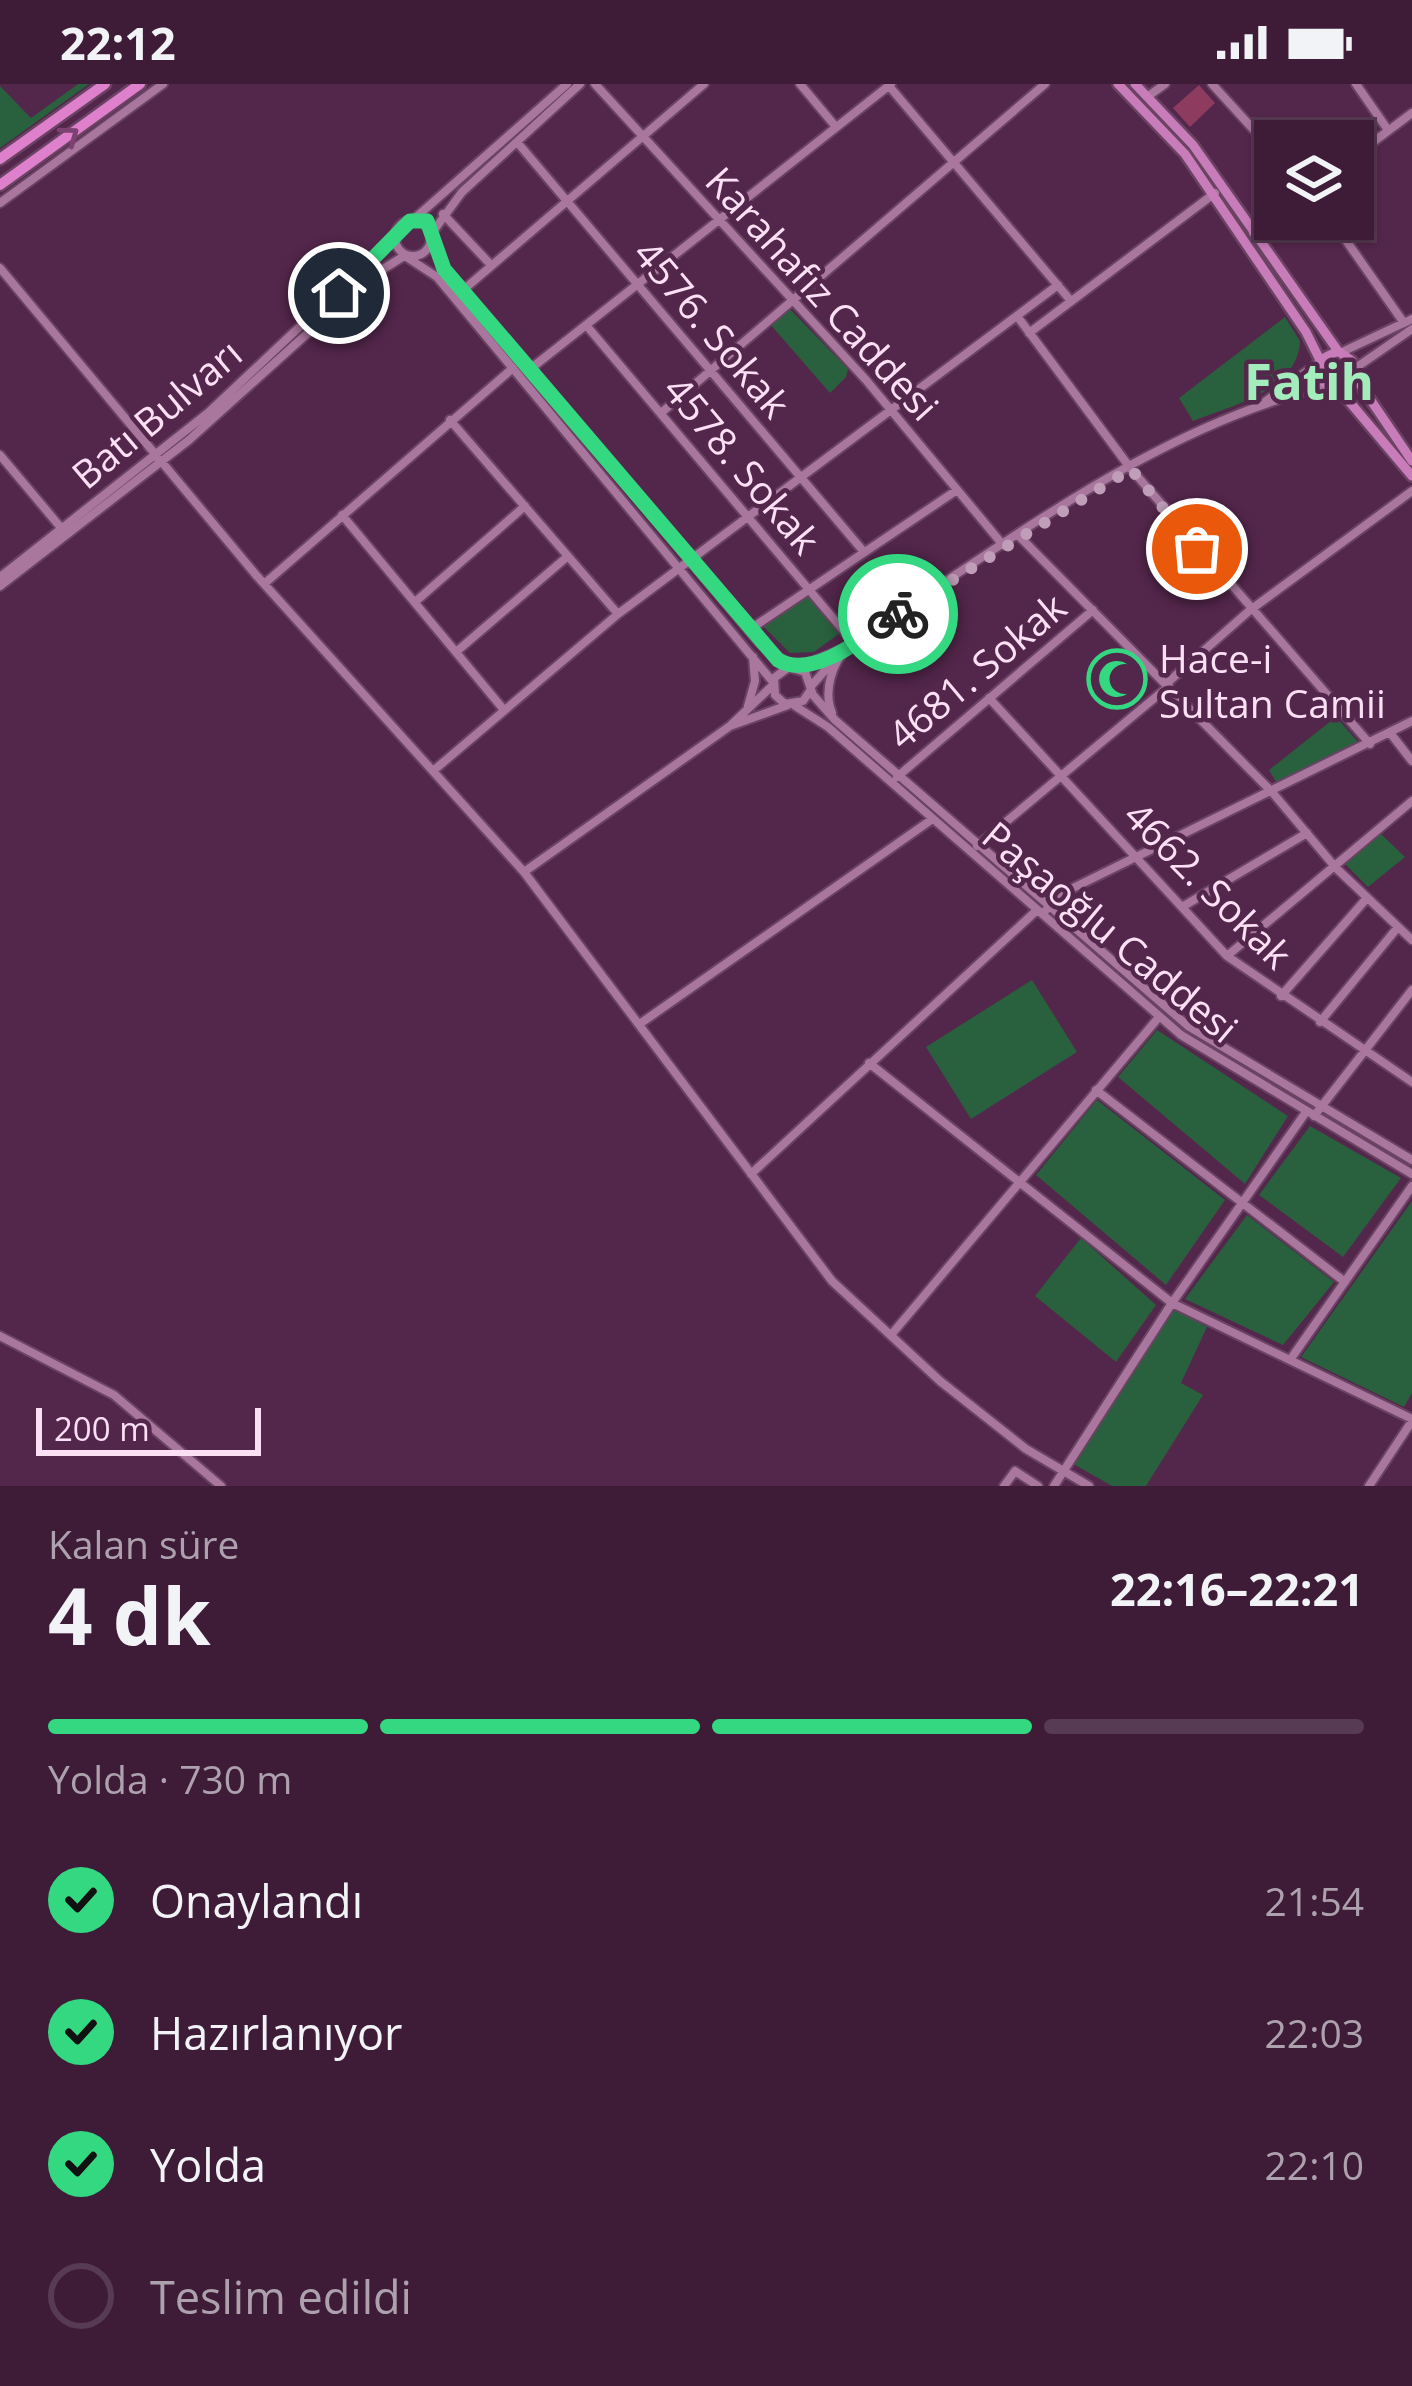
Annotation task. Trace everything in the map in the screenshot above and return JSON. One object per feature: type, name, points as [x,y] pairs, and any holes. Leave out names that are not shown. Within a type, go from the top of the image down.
[{"type":"highway","points":[[0,159],[105,84]]},
{"type":"highway","points":[[0,185],[140,84]]},
{"type":"main road","points":[[1118,84],[1253,233],[1340,351],[1412,461]]},
{"type":"main road","points":[[1135,84],[1187,137],[1319,362],[1319,376],[1412,476]]},
{"type":"main road","points":[[1319,362],[1340,351]]},
{"type":"main road","points":[[1332,386],[1353,372]]},
{"type":"street","points":[[0,203],[164,84]]},
{"type":"street","points":[[566,84],[396,236],[395,246],[432,273],[687,565],[749,630],[794,667]]},
{"type":"street","points":[[406,257],[421,253],[443,214],[580,84]]},
{"type":"street","name":"Karahafız Caddesi","points":[[595,84],[891,411],[1003,545]]},
{"type":"street","points":[[463,291],[704,84]]},
{"type":"street","points":[[800,84],[836,127]]},
{"type":"street","points":[[661,413],[956,165],[1045,84]]},
{"type":"street","points":[[1148,97],[1165,84]]},
{"type":"street","points":[[1212,84],[1254,130]]},
{"type":"street","points":[[1357,84],[1388,130]]},
{"type":"street","points":[[529,370],[890,85],[1071,301]]},
{"type":"street","points":[[1374,141],[1412,112]]},
{"type":"street","name":"4576. Sokak","points":[[517,142],[864,553]]},
{"type":"street","points":[[1029,333],[1217,191]]},
{"type":"street","points":[[443,214],[491,266]]},
{"type":"street","points":[[414,219],[427,221],[440,263],[687,565],[773,683]]},
{"type":"street","name":"Batı Bulvarı","points":[[0,577],[160,458],[396,236]]},
{"type":"street","points":[[1347,240],[1410,324]]},
{"type":"street","name":"Batı Bulvarı","points":[[0,586],[160,458],[355,290],[406,257]]},
{"type":"street","points":[[0,268],[264,584],[524,872],[832,1281],[1009,1435],[1089,1486]]},
{"type":"street","points":[[433,771],[618,614],[1058,285]]},
{"type":"street","points":[[1017,316],[1131,469],[1370,744]]},
{"type":"street","points":[[1340,351],[1410,324]]},
{"type":"street","points":[[1353,372],[1410,324]]},
{"type":"street","name":"4578. Sokak","points":[[586,325],[851,645]]},
{"type":"street","points":[[524,872],[730,726],[794,667],[851,645],[1018,535],[1131,469],[1262,403],[1319,362]]},
{"type":"street","points":[[264,584],[513,368]]},
{"type":"street","points":[[1262,403],[1332,386]]},
{"type":"street","points":[[450,420],[618,614]]},
{"type":"street","points":[[0,455],[62,529]]},
{"type":"street","points":[[749,630],[957,490]]},
{"type":"street","points":[[976,846],[1249,610],[1412,491]]},
{"type":"street","points":[[415,602],[525,506]]},
{"type":"street","points":[[342,515],[504,710]]},
{"type":"street","points":[[1018,535],[1272,792],[1334,866],[1412,940]]},
{"type":"street","points":[[456,652],[568,556]]},
{"type":"street","name":"4681. Sokak","points":[[896,777],[1094,610]]},
{"type":"street","points":[[730,726],[791,705],[851,645]]},
{"type":"street","points":[[835,720],[828,704],[829,683],[851,645]]},
{"type":"street","points":[[744,712],[755,681],[751,650]]},
{"type":"street","name":"Paşaoğlu Caddesi","points":[[794,667],[835,720],[1160,1017],[1200,1049],[1412,1174]]},
{"type":"street","name":"Paşaoğlu Caddesi","points":[[773,683],[775,695],[828,727],[931,820],[1206,1040],[1412,1160]]},
{"type":"street","name":"4662. Sokak","points":[[989,698],[1227,956],[1412,1082]]},
{"type":"street","points":[[751,1174],[869,1063],[1071,889],[1412,721]]},
{"type":"street","points":[[1391,734],[1412,761]]},
{"type":"street","points":[[1227,956],[1412,801]]},
{"type":"street","points":[[641,1023],[931,820]]},
{"type":"street","points":[[1182,907],[1307,833]]},
{"type":"street","points":[[1281,996],[1367,898]]},
{"type":"street","points":[[1320,1022],[1398,927]]},
{"type":"street","points":[[1054,1486],[1060,1469],[1243,1203],[1412,990]]},
{"type":"street","points":[[891,1335],[1160,1017]]},
{"type":"street","points":[[869,1063],[1172,1303],[1412,1420],[1374,1483]]},
{"type":"street","points":[[1096,1090],[1345,1282]]},
{"type":"street","points":[[1290,1360],[1412,1186]]},
{"type":"street","points":[[0,1336],[114,1395],[221,1486]]},
{"type":"street","points":[[1004,1486],[1015,1471],[1038,1486]]},
{"type":"green space","points":[[78,84],[89,84],[0,148],[0,86],[31,118]]},
{"type":"green space","points":[[786,305],[848,369],[830,393],[769,323]]},
{"type":"green space","points":[[1285,317],[1300,341],[1288,372],[1260,394],[1193,421],[1179,398]]},
{"type":"green space","points":[[810,593],[843,631],[814,652],[790,653],[763,626]]},
{"type":"green space","points":[[1336,717],[1359,743],[1276,782],[1269,770]]},
{"type":"green space","points":[[1380,833],[1405,857],[1368,887],[1344,863]]},
{"type":"green space","points":[[1032,980],[1077,1052],[971,1119],[926,1047]]},
{"type":"green space","points":[[1157,1030],[1288,1116],[1245,1184],[1118,1077]]},
{"type":"green space","points":[[1097,1100],[1225,1200],[1166,1285],[1036,1175]]},
{"type":"green space","points":[[1310,1126],[1401,1178],[1343,1257],[1259,1195]]},
{"type":"green space","points":[[1412,1201],[1412,1393],[1404,1407],[1301,1357]]},
{"type":"green space","points":[[1247,1215],[1334,1282],[1283,1345],[1185,1299]]},
{"type":"green space","points":[[1081,1238],[1156,1305],[1116,1362],[1035,1296]]},
{"type":"green space","points":[[1173,1309],[1207,1327],[1181,1383],[1203,1395],[1146,1486],[1112,1486],[1070,1462]]},
{"type":"building","points":[[1199,85],[1215,103],[1190,127],[1173,108]]},
{"type":"way so far","points":[[898,614],[1018,535],[1131,469],[1197,549]]},
{"type":"place","name":"Hace-i Sultan Camii","points":[[1117,679]]},
{"type":"district","name":"Fatih","points":[[1309,380]]},
{"type":"route","points":[[339,293],[410,221],[427,221],[433,250],[444,269],[778,660],[797,668],[812,663],[848,647],[898,614]]}]
